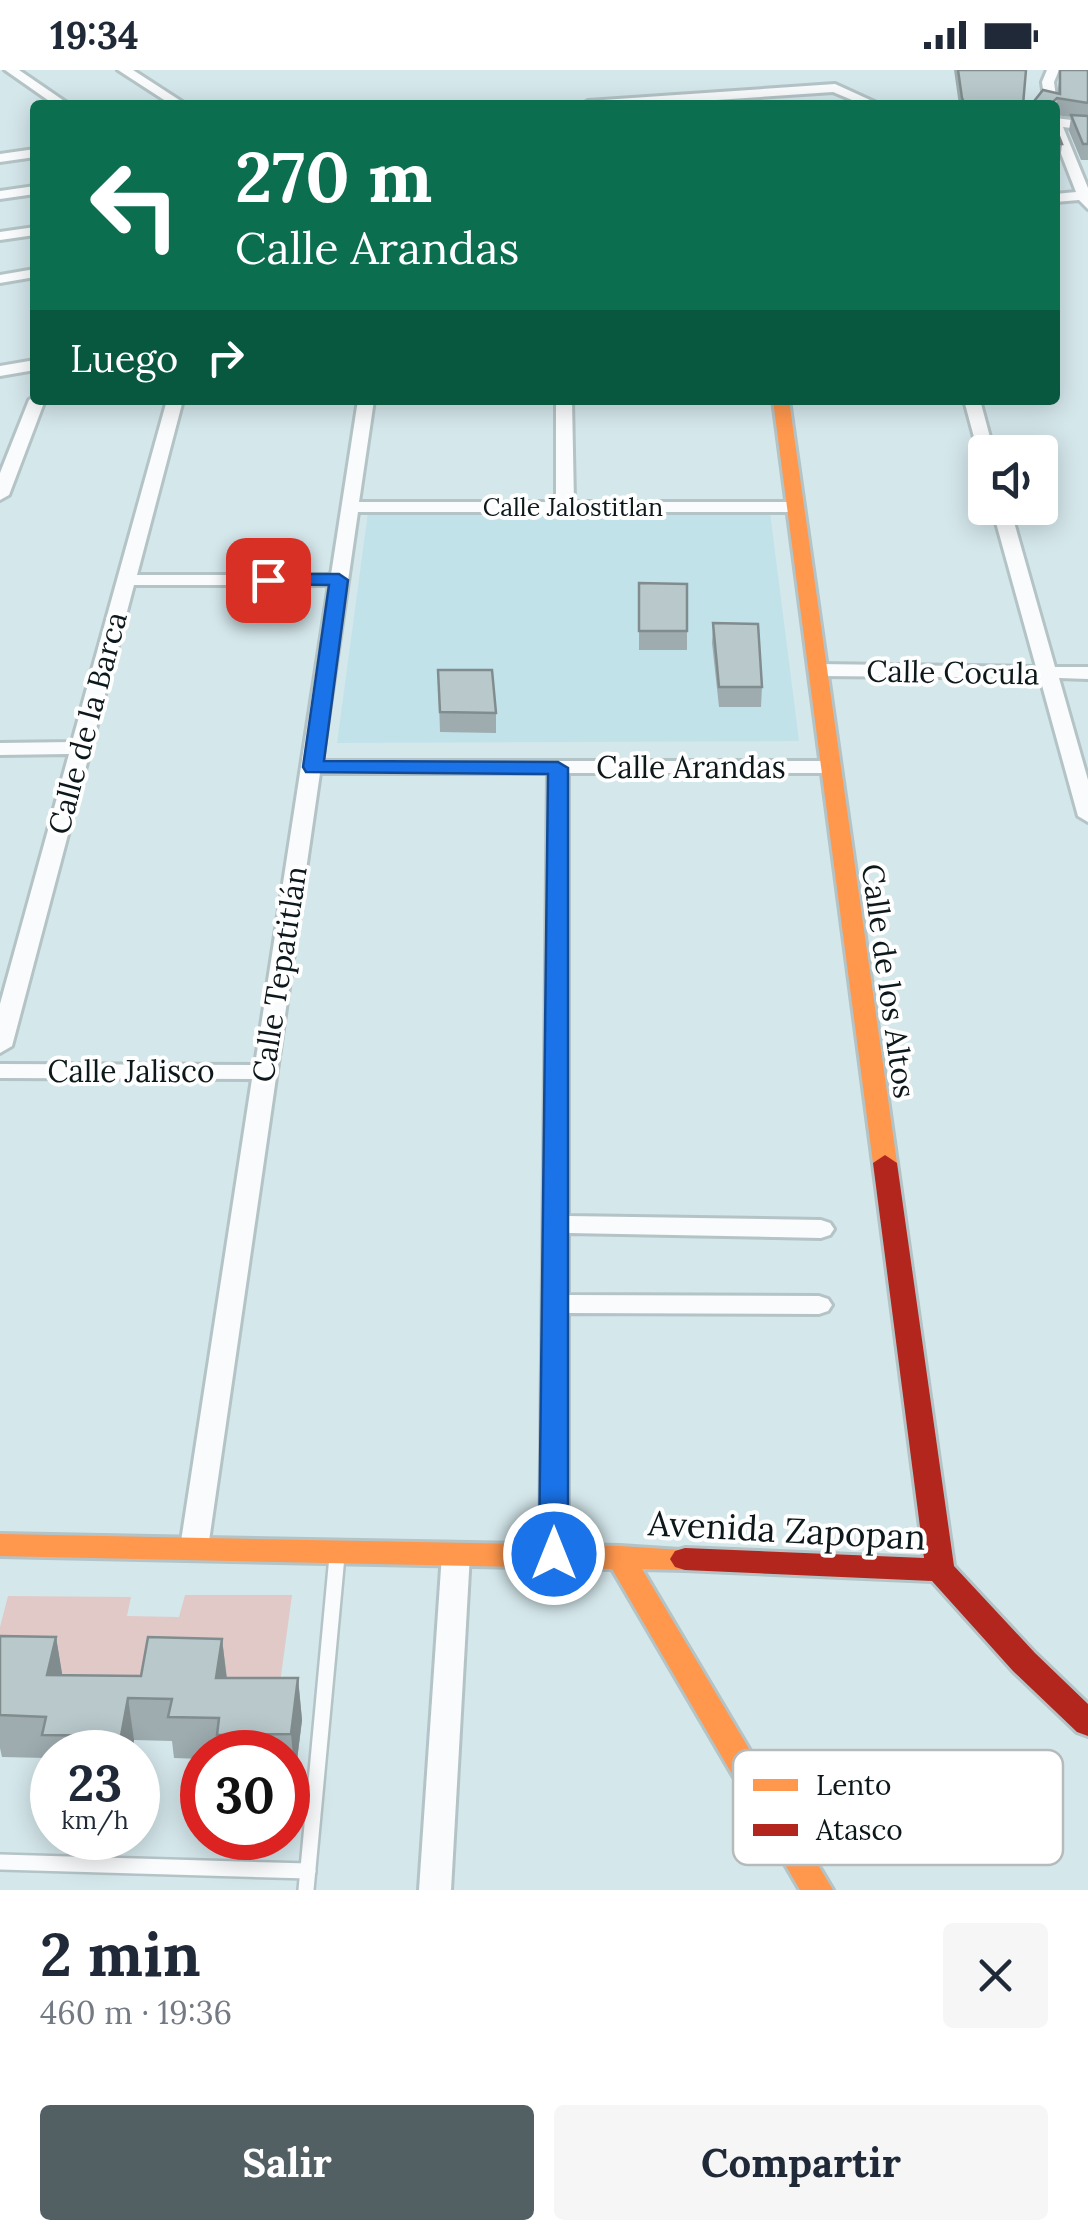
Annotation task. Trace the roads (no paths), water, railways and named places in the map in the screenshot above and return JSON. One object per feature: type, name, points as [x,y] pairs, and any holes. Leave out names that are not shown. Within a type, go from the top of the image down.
[{"type":"street","points":[[11,70],[56,100]]},
{"type":"street","points":[[124,70],[174,100]]},
{"type":"street","points":[[1050,100],[1048,82],[1053,70]]},
{"type":"street","points":[[824,74],[835,88]]},
{"type":"street","points":[[707,100],[835,88],[863,100]]},
{"type":"street","points":[[1060,123],[1088,126]]},
{"type":"street","points":[[1060,134],[1086,198],[1060,198]]},
{"type":"street","points":[[0,142],[19,155]]},
{"type":"street","points":[[0,158],[30,154]]},
{"type":"street","points":[[0,194],[30,191]]},
{"type":"street","points":[[0,236],[30,232]]},
{"type":"street","points":[[0,279],[30,274]]},
{"type":"street","points":[[0,371],[30,366]]},
{"type":"street","points":[[0,495],[35,405]]},
{"type":"street","name":"Calle de la Barca","points":[[0,1046],[174,405]]},
{"type":"street","name":"Calle Tepatitlán","points":[[194,1548],[365,405]]},
{"type":"street","points":[[564,405],[565,508]]},
{"type":"street","name":"Calle de los Altos","points":[[782,405],[940,1570]]},
{"type":"street","points":[[973,405],[981,435]]},
{"type":"street","name":"Calle Jalostitlan","points":[[351,507],[795,507]]},
{"type":"street","points":[[1006,525],[1088,816]]},
{"type":"street","points":[[126,580],[339,580]]},
{"type":"street","name":"Calle Cocula","points":[[818,670],[1088,673]]},
{"type":"street","points":[[0,748],[79,748]]},
{"type":"street","name":"Calle Arandas","points":[[313,767],[830,767]]},
{"type":"street","points":[[554,1554],[558,768]]},
{"type":"street","name":"Calle Jalisco","points":[[0,1071],[263,1072]]},
{"type":"street","points":[[556,1224],[821,1229]]},
{"type":"street","points":[[555,1304],[819,1305]]},
{"type":"street","name":"Avenida Zapopan","points":[[0,1545],[554,1554],[940,1570],[1024,1662],[1088,1722]]},
{"type":"street","points":[[435,1890],[456,1554]]},
{"type":"street","points":[[620,1557],[734,1750]]},
{"type":"street","points":[[802,1865],[817,1890]]},
{"type":"lane","points":[[306,1890],[337,1551]]},
{"type":"lane","points":[[0,1862],[308,1871]]}]
